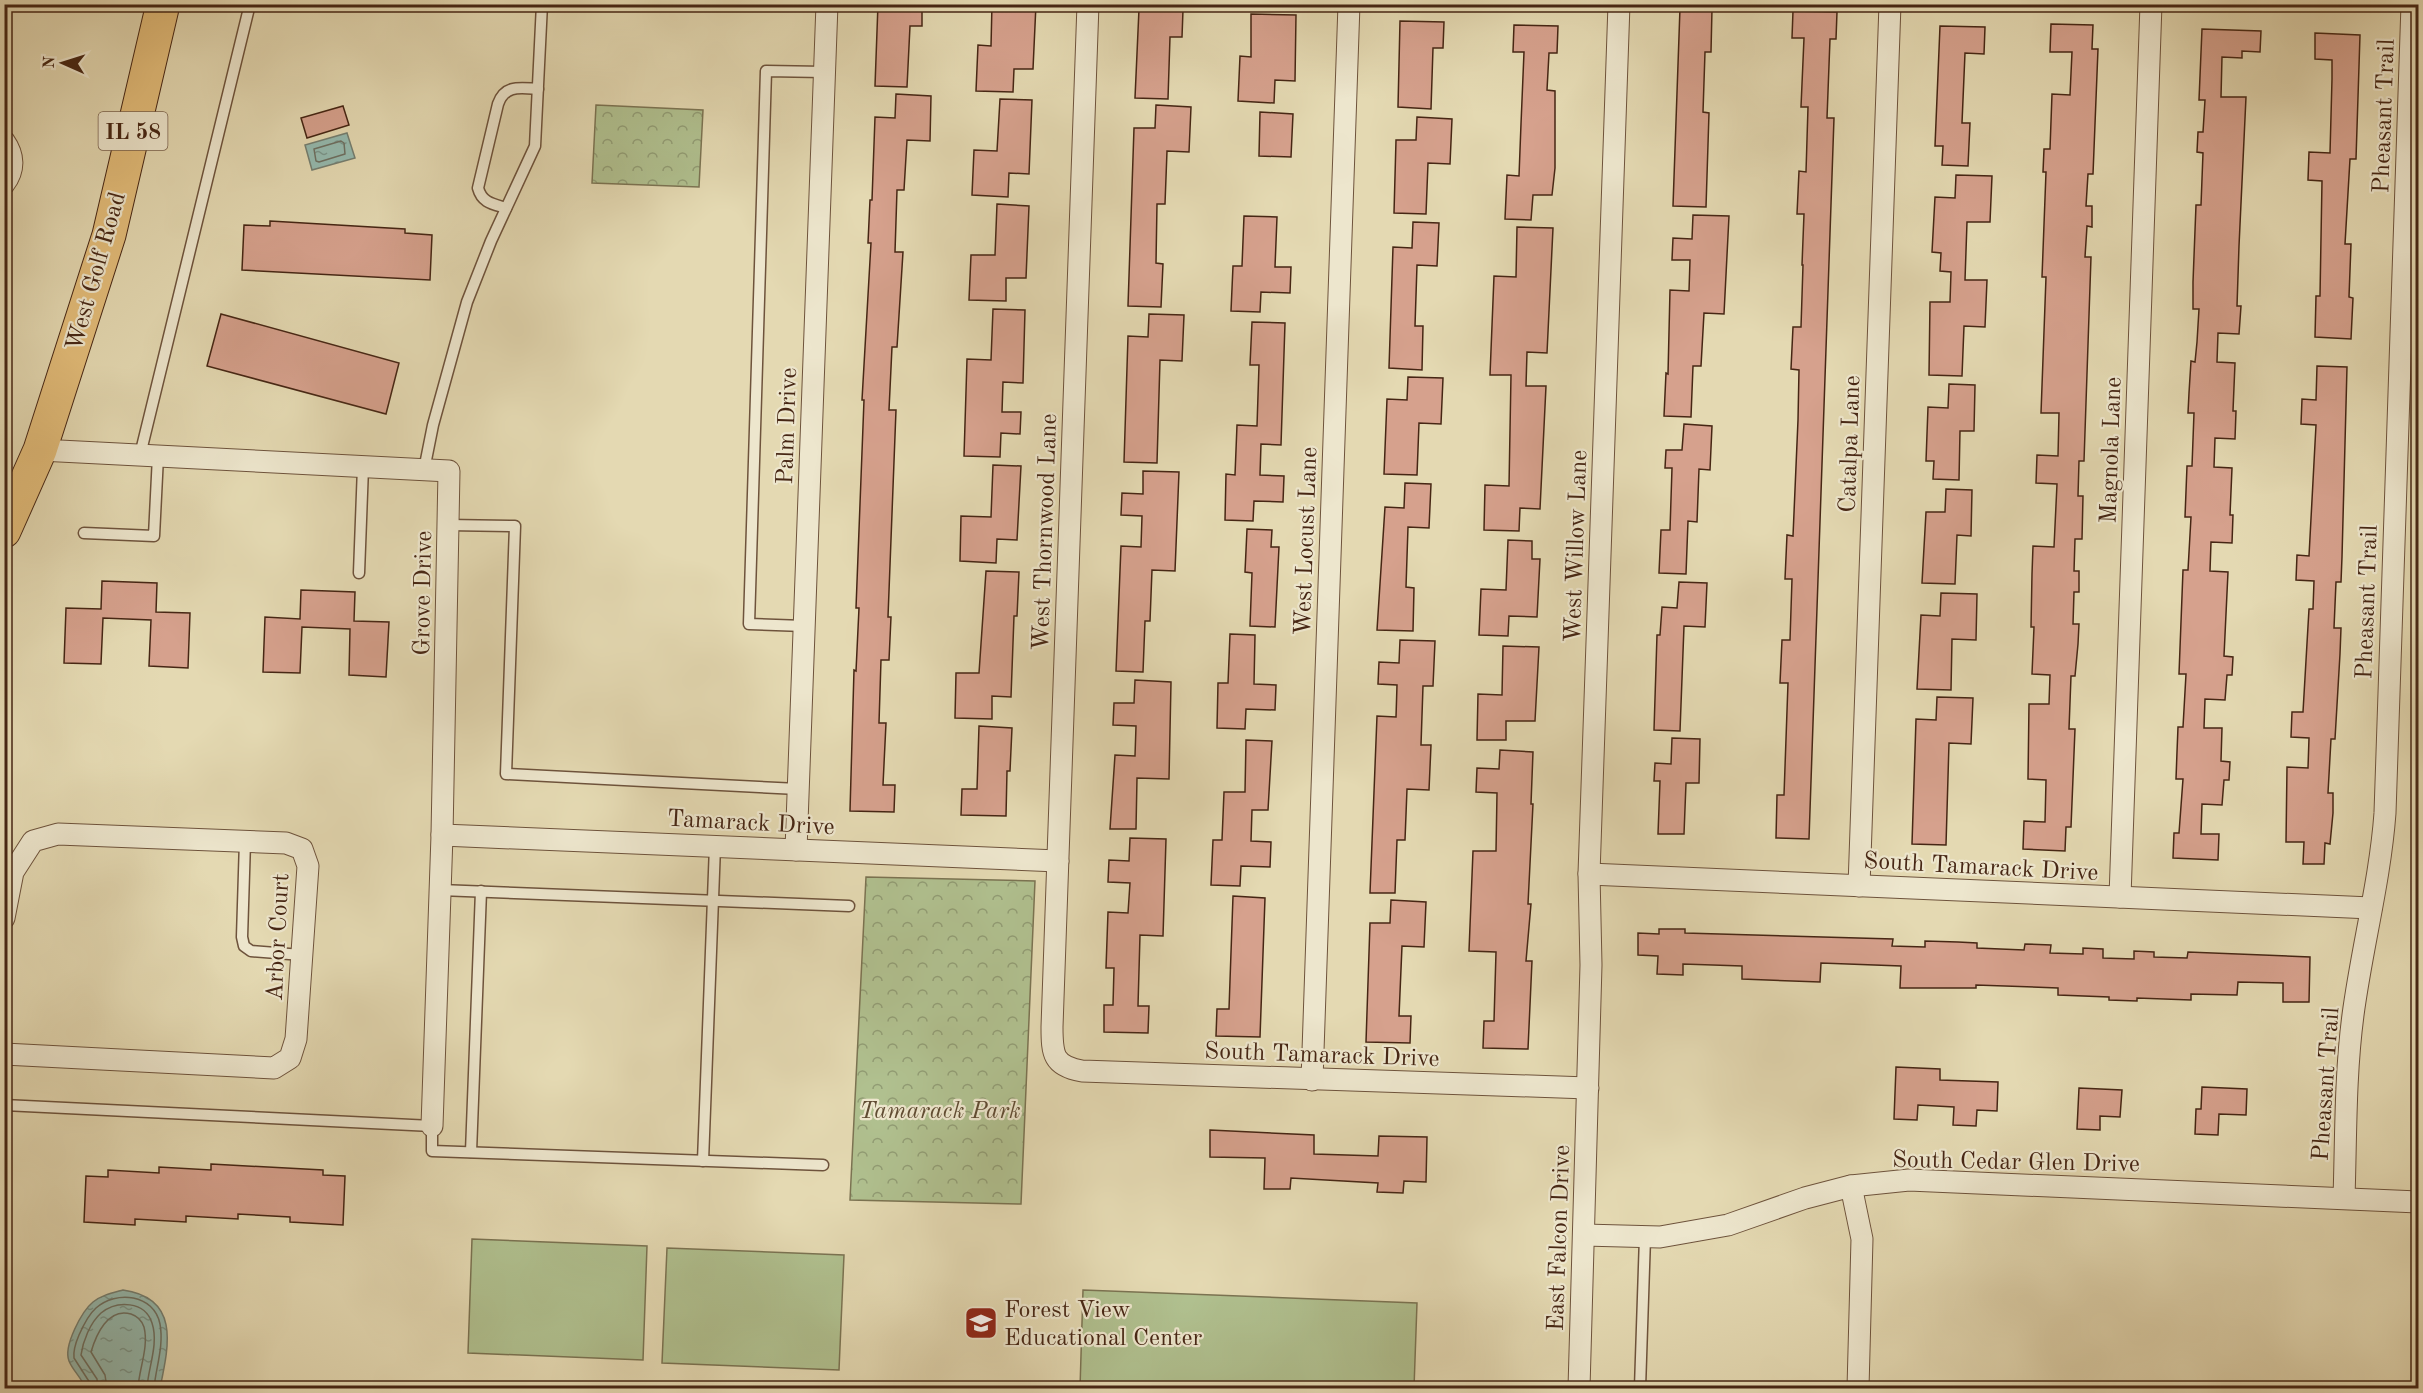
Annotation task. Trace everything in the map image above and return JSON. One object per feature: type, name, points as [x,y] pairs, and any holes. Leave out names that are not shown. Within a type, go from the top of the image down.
[{"type":"main road","name":"West Golf Road","points":[[4,531],[40,450],[109,235],[163,4]]},
{"type":"street","name":"Palm Drive","points":[[796,849],[827,4]]},
{"type":"street","name":"West Thornwood Lane","points":[[1057,1061],[1053,1052],[1052,1027],[1088,4]]},
{"type":"street","name":"West Locust Lane","points":[[1312,1080],[1349,4]]},
{"type":"street","name":"West Willow Lane","points":[[1588,1088],[1591,965],[1589,874],[1619,4]]},
{"type":"street","name":"Catalpa Lane","points":[[1859,886],[1890,4]]},
{"type":"street","name":"Magnola Lane","points":[[2120,897],[2151,4]]},
{"type":"street","name":"Pheasant Trail","points":[[2344,1198],[2348,1053],[2371,908],[2382,855],[2385,813],[2412,4]]},
{"type":"street","points":[[4,141],[11,152],[13,162],[11,173],[4,184]]},
{"type":"street","name":"Grove Drive","points":[[40,450],[449,471],[442,835],[432,1126]]},
{"type":"street","name":"Arbor Court","points":[[4,918],[13,872],[33,841],[58,834],[286,843],[302,849],[308,866],[296,1039],[290,1058],[274,1068],[4,1054]]},
{"type":"street","name":"Tamarack Drive","points":[[442,835],[1058,861]]},
{"type":"street","name":"South Tamarack Drive","points":[[1589,874],[2371,908]]},
{"type":"street","name":"South Tamarack Drive","points":[[1057,1061],[1071,1069],[1082,1071],[1588,1088]]},
{"type":"street","name":"East Falcon Drive","points":[[1579,1389],[1588,1088]]},
{"type":"street","name":"South Cedar Glen Drive","points":[[1584,1235],[1660,1237],[1728,1225],[1805,1198],[1851,1186],[1909,1180],[2418,1202]]},
{"type":"street","points":[[1851,1186],[1862,1239],[1858,1389]]},
{"type":"lane","points":[[84,533],[154,536],[149,455],[250,4]]},
{"type":"lane","points":[[424,470],[433,424],[467,302],[491,240],[535,146],[543,4]]},
{"type":"lane","points":[[804,626],[748,624],[766,71],[824,72]]},
{"type":"lane","points":[[506,208],[485,201],[480,196],[478,188],[498,104],[501,96],[513,88],[538,89]]},
{"type":"lane","points":[[359,573],[363,466]]},
{"type":"lane","points":[[448,525],[516,526],[506,774],[798,789]]},
{"type":"lane","points":[[245,842],[242,937],[244,946],[251,951],[302,955]]},
{"type":"lane","points":[[703,1161],[715,846]]},
{"type":"lane","points":[[440,890],[849,906]]},
{"type":"lane","points":[[471,1152],[481,891]]},
{"type":"lane","points":[[4,1105],[432,1126],[432,1151],[822,1165]]},
{"type":"lane","points":[[1640,1389],[1645,1237]]},
{"type":"green space","points":[[114,4],[110,9],[5,5]]},
{"type":"green space","points":[[596,105],[703,110],[699,187],[592,183]]},
{"type":"green space","name":"Tamarack Park","points":[[866,877],[1035,881],[1021,1204],[850,1200]]},
{"type":"green space","points":[[472,1239],[647,1246],[643,1360],[468,1353]]},
{"type":"green space","points":[[667,1248],[844,1255],[839,1370],[662,1363]]},
{"type":"green space","points":[[1083,1290],[1417,1303],[1414,1388],[1080,1388]]},
{"type":"green space","points":[[467,1382],[611,1388],[467,1388]]},
{"type":"water","points":[[347,133],[355,158],[312,170],[305,145]]},
{"type":"water","points":[[123,1290],[141,1295],[154,1303],[162,1313],[167,1340],[160,1388],[85,1388],[69,1361],[71,1338],[79,1321],[93,1302]]},
{"type":"building","points":[[878,4],[922,4],[922,26],[910,26],[907,87],[875,86]]},
{"type":"building","points":[[992,4],[1036,4],[1033,69],[1014,69],[1013,92],[976,91],[978,45],[991,46]]},
{"type":"building","points":[[1680,8],[1712,9],[1711,52],[1705,52],[1703,112],[1709,113],[1706,207],[1673,206]]},
{"type":"building","points":[[1139,9],[1183,10],[1182,37],[1170,37],[1168,99],[1135,98]]},
{"type":"building","points":[[1793,11],[1837,12],[1836,39],[1830,39],[1827,118],[1834,118],[1809,839],[1776,838],[1777,795],[1784,795],[1788,683],[1780,683],[1782,640],[1790,640],[1792,579],[1785,579],[1787,535],[1793,536],[1798,420],[1799,370],[1791,369],[1793,327],[1801,327],[1804,214],[1797,214],[1799,171],[1806,172],[1808,107],[1801,107],[1804,38],[1792,38]]},
{"type":"building","points":[[1251,14],[1296,15],[1295,81],[1275,80],[1274,103],[1238,101],[1240,56],[1251,57]]},
{"type":"building","points":[[1400,21],[1444,22],[1443,48],[1433,48],[1431,109],[1398,107]]},
{"type":"building","points":[[2051,24],[2093,25],[2092,49],[2098,49],[2093,174],[2088,174],[2086,206],[2092,206],[2092,227],[2087,226],[2085,257],[2091,257],[2084,461],[2079,461],[2078,496],[2083,496],[2082,539],[2075,539],[2074,571],[2079,571],[2079,592],[2074,592],[2073,624],[2079,624],[2075,676],[2071,676],[2069,729],[2075,729],[2071,827],[2066,827],[2065,851],[2023,849],[2024,821],[2045,822],[2046,780],[2028,779],[2029,704],[2049,704],[2050,675],[2032,674],[2034,627],[2031,627],[2032,574],[2033,546],[2054,547],[2057,484],[2036,483],[2037,455],[2058,456],[2059,413],[2041,413],[2046,277],[2042,277],[2046,172],[2043,172],[2044,149],[2050,149],[2052,94],[2070,95],[2072,52],[2050,52]]},
{"type":"building","points":[[1514,25],[1558,26],[1557,53],[1549,53],[1547,90],[1555,91],[1555,168],[1552,195],[1533,195],[1531,220],[1505,219],[1507,175],[1519,176],[1524,52],[1513,52]]},
{"type":"building","points":[[1940,26],[1985,27],[1984,54],[1965,53],[1962,123],[1970,123],[1968,166],[1942,165],[1943,146],[1935,146]]},
{"type":"building","points":[[2202,29],[2261,31],[2260,52],[2242,51],[2242,58],[2222,57],[2221,97],[2246,97],[2237,306],[2241,306],[2239,334],[2218,333],[2217,362],[2235,363],[2233,411],[2236,411],[2235,439],[2215,438],[2214,467],[2232,468],[2230,515],[2233,515],[2232,543],[2211,542],[2210,571],[2228,572],[2224,656],[2233,657],[2232,675],[2227,675],[2225,700],[2205,699],[2204,728],[2222,728],[2221,761],[2230,762],[2229,780],[2224,780],[2222,805],[2202,804],[2201,834],[2219,834],[2218,860],[2173,858],[2174,833],[2179,833],[2183,779],[2176,779],[2178,727],[2183,727],[2186,674],[2179,674],[2183,570],[2188,570],[2191,517],[2185,517],[2187,466],[2192,466],[2194,413],[2188,413],[2191,361],[2195,362],[2199,309],[2193,309],[2193,282],[2196,205],[2201,205],[2203,153],[2197,152],[2198,132],[2203,132],[2205,100],[2199,100]]},
{"type":"building","points":[[2315,33],[2360,35],[2356,159],[2350,159],[2345,244],[2351,244],[2349,297],[2353,298],[2351,339],[2315,337],[2316,296],[2320,296],[2322,181],[2308,180],[2309,152],[2330,153],[2332,60],[2315,59]]},
{"type":"building","points":[[896,94],[931,96],[930,141],[907,140],[904,190],[897,190],[895,252],[903,252],[897,347],[892,347],[889,410],[896,410],[888,617],[891,617],[889,660],[881,660],[879,723],[886,723],[883,785],[895,785],[894,812],[850,811],[854,670],[856,671],[859,608],[856,608],[864,400],[862,400],[875,117],[895,118]]},
{"type":"building","points":[[1000,99],[1032,100],[1029,174],[1009,173],[1008,197],[972,195],[974,150],[997,151]]},
{"type":"building","points":[[1156,105],[1191,107],[1189,152],[1167,151],[1165,204],[1157,204],[1156,263],[1163,264],[1161,307],[1128,306],[1134,128],[1155,128]]},
{"type":"building","points":[[343,106],[349,125],[307,138],[301,118]]},
{"type":"building","points":[[1260,112],[1293,114],[1291,157],[1259,156]]},
{"type":"building","points":[[1417,117],[1452,119],[1450,164],[1428,163],[1426,214],[1394,213],[1396,140],[1416,140]]},
{"type":"building","points":[[1956,175],[1992,176],[1990,222],[1967,222],[1965,280],[1987,280],[1985,327],[1964,326],[1962,376],[1929,375],[1930,302],[1950,302],[1951,272],[1940,271],[1941,253],[1932,252],[1935,197],[1955,198]]},
{"type":"building","points":[[997,204],[1029,206],[1026,278],[1006,278],[1006,301],[969,300],[971,255],[995,255]]},
{"type":"building","points":[[1693,215],[1729,216],[1724,314],[1704,313],[1701,366],[1693,366],[1691,417],[1664,416],[1666,373],[1668,374],[1670,290],[1689,291],[1690,260],[1672,260],[1673,238],[1692,239]]},
{"type":"building","points":[[1244,216],[1277,217],[1275,267],[1291,267],[1290,293],[1261,292],[1260,312],[1231,311],[1233,266],[1242,266]]},
{"type":"building","points":[[270,221],[405,229],[405,233],[432,235],[430,280],[242,270],[244,225],[270,226]]},
{"type":"building","points":[[1413,222],[1439,223],[1437,266],[1417,265],[1415,326],[1423,326],[1422,370],[1389,368],[1393,247],[1412,248]]},
{"type":"building","points":[[1517,227],[1553,228],[1547,353],[1527,352],[1526,386],[1546,386],[1540,509],[1520,508],[1519,531],[1484,530],[1485,485],[1509,486],[1511,375],[1490,375],[1494,276],[1516,277]]},
{"type":"building","points":[[993,309],[1025,310],[1023,383],[1003,382],[1002,412],[1021,412],[1020,434],[1001,433],[1000,457],[964,456],[967,359],[991,360]]},
{"type":"building","points":[[221,314],[399,363],[386,414],[207,366]]},
{"type":"building","points":[[1149,314],[1184,315],[1182,361],[1160,360],[1157,463],[1124,462],[1128,336],[1148,337]]},
{"type":"building","points":[[1252,322],[1285,323],[1281,445],[1261,444],[1260,475],[1284,476],[1283,502],[1254,501],[1253,521],[1225,520],[1226,474],[1235,475],[1237,425],[1257,426],[1259,365],[1250,365]]},
{"type":"building","points":[[2317,366],[2347,367],[2341,582],[2336,582],[2334,628],[2341,628],[2335,739],[2331,739],[2328,793],[2333,793],[2330,844],[2325,843],[2324,864],[2303,864],[2304,842],[2286,842],[2287,767],[2308,768],[2309,738],[2291,737],[2292,712],[2303,712],[2309,609],[2313,609],[2314,581],[2296,580],[2297,555],[2309,556],[2316,425],[2301,424],[2302,399],[2316,400]]},
{"type":"building","points":[[1408,377],[1443,378],[1441,424],[1419,423],[1417,475],[1384,474],[1387,399],[1407,400]]},
{"type":"building","points":[[1949,384],[1975,385],[1974,431],[1960,431],[1959,480],[1933,479],[1934,461],[1926,461],[1928,407],[1948,408]]},
{"type":"building","points":[[1684,424],[1712,426],[1710,470],[1699,469],[1697,522],[1688,521],[1686,574],[1659,573],[1661,530],[1670,530],[1672,468],[1665,468],[1666,450],[1682,450]]},
{"type":"building","points":[[993,465],[1021,466],[1017,540],[997,539],[996,563],[960,561],[961,516],[991,517]]},
{"type":"building","points":[[1143,471],[1179,472],[1175,571],[1152,570],[1150,621],[1145,621],[1143,672],[1116,671],[1121,546],[1141,547],[1142,516],[1121,515],[1122,493],[1143,494]]},
{"type":"building","points":[[1405,483],[1431,484],[1429,528],[1408,527],[1406,587],[1414,588],[1413,631],[1377,630],[1385,507],[1404,508]]},
{"type":"building","points":[[1946,489],[1972,490],[1971,536],[1957,535],[1955,584],[1922,583],[1926,512],[1945,512]]},
{"type":"building","points":[[1247,529],[1272,530],[1271,547],[1279,547],[1275,627],[1250,626],[1252,573],[1245,572]]},
{"type":"building","points":[[1508,540],[1532,541],[1532,559],[1540,559],[1537,617],[1509,616],[1508,636],[1479,635],[1481,589],[1506,590]]},
{"type":"building","points":[[986,571],[1019,572],[1017,616],[1014,616],[1011,697],[992,696],[992,719],[955,718],[956,673],[979,673]]},
{"type":"building","points":[[102,581],[157,583],[156,612],[190,613],[188,668],[149,666],[151,620],[103,618],[101,664],[64,663],[66,608],[101,609]]},
{"type":"building","points":[[1679,582],[1707,583],[1705,627],[1684,626],[1680,731],[1654,730],[1657,635],[1660,635],[1662,607],[1677,608]]},
{"type":"building","points":[[301,590],[355,592],[354,621],[389,622],[386,677],[349,675],[350,629],[302,627],[300,673],[263,672],[265,617],[300,619]]},
{"type":"building","points":[[1941,593],[1977,594],[1976,640],[1952,639],[1951,690],[1917,689],[1921,615],[1940,616]]},
{"type":"building","points":[[1230,634],[1255,635],[1254,684],[1276,685],[1275,710],[1246,709],[1245,729],[1217,728],[1218,683],[1228,683]]},
{"type":"building","points":[[1400,640],[1435,641],[1433,686],[1423,686],[1421,745],[1431,745],[1429,790],[1407,789],[1405,840],[1397,840],[1395,893],[1370,893],[1377,716],[1396,717],[1397,685],[1378,684],[1379,662],[1399,663]]},
{"type":"building","points":[[1503,646],[1539,647],[1535,721],[1506,721],[1506,740],[1477,740],[1478,694],[1502,695]]},
{"type":"building","points":[[1135,680],[1171,682],[1169,779],[1137,778],[1136,829],[1110,829],[1115,755],[1135,756],[1136,726],[1113,725],[1114,703],[1134,703]]},
{"type":"building","points":[[1937,697],[1973,698],[1971,744],[1949,743],[1946,845],[1912,844],[1916,719],[1936,720]]},
{"type":"building","points":[[979,726],[1012,728],[1010,771],[1007,771],[1006,816],[961,815],[962,789],[977,789]]},
{"type":"building","points":[[1672,738],[1700,739],[1699,783],[1686,783],[1684,834],[1658,834],[1660,781],[1654,781],[1655,763],[1671,764]]},
{"type":"building","points":[[1246,740],[1272,741],[1268,810],[1252,810],[1251,841],[1271,842],[1270,867],[1241,866],[1240,886],[1211,885],[1213,840],[1222,840],[1224,792],[1245,792]]},
{"type":"building","points":[[1500,750],[1533,752],[1528,904],[1531,904],[1526,961],[1532,961],[1528,1049],[1483,1048],[1484,1021],[1494,1021],[1496,952],[1469,951],[1473,851],[1496,851],[1497,793],[1476,792],[1477,768],[1499,769]]},
{"type":"building","points":[[1130,838],[1166,839],[1163,936],[1140,935],[1138,1006],[1149,1006],[1148,1033],[1104,1032],[1104,1005],[1113,1005],[1114,968],[1106,968],[1108,912],[1128,913],[1130,883],[1108,882],[1109,860],[1129,861]]},
{"type":"building","points":[[1233,896],[1265,898],[1260,1037],[1216,1036],[1217,1009],[1229,1009]]},
{"type":"building","points":[[1391,900],[1426,902],[1424,947],[1402,946],[1399,1016],[1411,1016],[1410,1043],[1366,1042],[1370,923],[1390,923]]},
{"type":"building","points":[[1659,929],[1685,929],[1685,933],[1893,939],[1892,946],[1925,947],[1925,941],[1958,942],[1977,943],[1977,948],[2024,950],[2025,944],[2051,945],[2050,953],[2083,954],[2083,948],[2103,949],[2103,958],[2134,959],[2134,951],[2154,952],[2154,957],[2187,958],[2188,952],[2310,957],[2309,1002],[2283,1002],[2283,983],[2238,982],[2237,995],[2191,994],[2191,1000],[2137,998],[2137,1001],[2109,1000],[2109,997],[2058,995],[2058,988],[1976,985],[1976,988],[1900,988],[1901,966],[1821,963],[1820,982],[1742,979],[1742,966],[1683,964],[1683,975],[1657,974],[1658,956],[1638,955],[1638,933],[1659,934]]},
{"type":"building","points":[[1896,1067],[1940,1069],[1940,1080],[1998,1082],[1997,1111],[1977,1110],[1976,1126],[1953,1125],[1954,1107],[1918,1105],[1917,1120],[1894,1119]]},
{"type":"building","points":[[2202,1087],[2247,1089],[2246,1115],[2219,1114],[2218,1135],[2195,1134],[2196,1109],[2201,1109]]},
{"type":"building","points":[[2079,1088],[2122,1090],[2120,1117],[2100,1116],[2100,1130],[2077,1129]]},
{"type":"building","points":[[1210,1130],[1314,1135],[1314,1154],[1378,1156],[1379,1136],[1427,1137],[1426,1182],[1404,1181],[1403,1193],[1377,1192],[1378,1183],[1291,1178],[1290,1189],[1264,1189],[1265,1158],[1210,1157]]},
{"type":"building","points":[[211,1164],[323,1170],[323,1175],[345,1176],[343,1225],[290,1222],[290,1217],[238,1214],[238,1219],[186,1216],[186,1222],[135,1219],[135,1225],[84,1222],[86,1176],[108,1177],[108,1170],[159,1173],[159,1167],[211,1170]]},
{"type":"place","name":"Forest View Educational Center","points":[[981,1323]]}]
